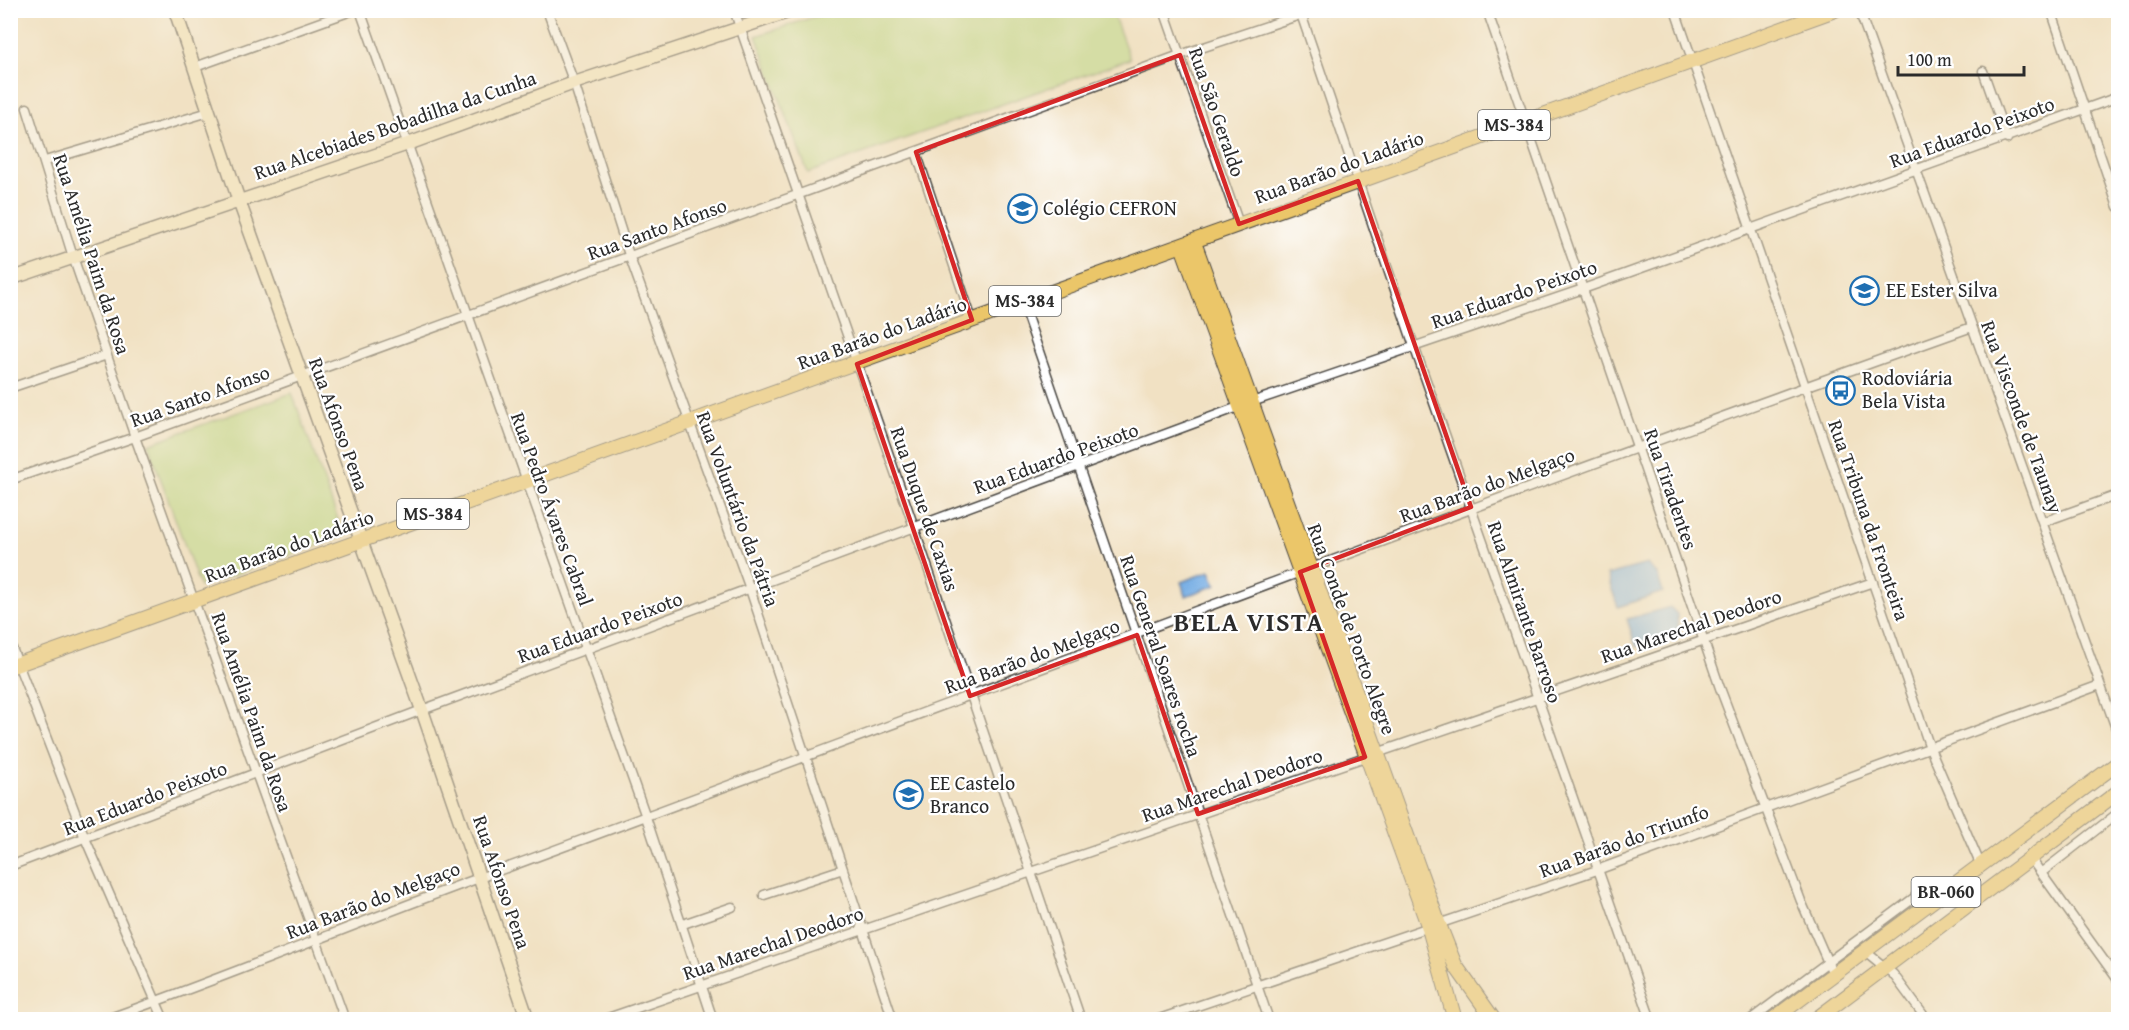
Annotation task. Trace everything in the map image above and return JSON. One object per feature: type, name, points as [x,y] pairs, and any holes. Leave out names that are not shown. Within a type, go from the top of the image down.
[{"type":"main road","name":"Rua Barão do Ladário","points":[[14,666],[1834,10]]},
{"type":"main road","name":"Rua Conde de Porto Alegre","points":[[1188,244],[1244,405],[1433,924],[1455,1020]]},
{"type":"main road","name":"BR-060","points":[[1772,1020],[1830,968],[1865,951],[2118,764]]},
{"type":"main road","name":"BR-060","points":[[1815,1020],[2118,792]]},
{"type":"main road","name":"Rua Conde de Porto Alegre","points":[[1433,924],[1455,965],[1494,1020]]},
{"type":"street","name":"Rua Afonso Pena","points":[[175,10],[239,201],[422,710],[528,1020]]},
{"type":"street","points":[[195,67],[354,10]]},
{"type":"street","name":"Rua Pedro Ávares Cabral","points":[[360,10],[525,482],[646,817],[713,1020]]},
{"type":"street","name":"Rua Voluntário da Pátria","points":[[547,10],[574,82],[629,255],[750,589],[894,1020]]},
{"type":"street","name":"Rua Duque de Caxias","points":[[734,10],[914,527],[1081,1020]]},
{"type":"street","name":"Rua Alcebiades Bobadilha da Cunha","points":[[10,279],[408,144],[574,82],[794,10]]},
{"type":"street","name":"Rua São Geraldo","points":[[1164,10],[1239,224]]},
{"type":"street","name":"Rua Santo Afonso","points":[[10,480],[135,437],[1180,55],[1315,10]]},
{"type":"street","name":"Rua Tiradentes","points":[[1487,10],[1705,638],[1720,688],[1801,901],[1830,968]]},
{"type":"street","name":"Rua Tribuna da Fronteira","points":[[1675,10],[1930,748],[1981,866]]},
{"type":"street","name":"Rua Visconde de Taunay","points":[[1859,10],[2118,734]]},
{"type":"street","points":[[2050,10],[2118,207]]},
{"type":"street","name":"Rua Almirante Barroso","points":[[1301,13],[1414,346],[1651,1020]]},
{"type":"street","points":[[1983,70],[2007,139]]},
{"type":"street","name":"Rua Eduardo Peixoto","points":[[10,866],[422,710],[1244,405],[1582,289],[2007,139],[2118,97]]},
{"type":"street","name":"Rua Amélia Paim da Rosa","points":[[27,108],[73,257],[135,437],[345,1020]]},
{"type":"street","points":[[45,161],[209,112]]},
{"type":"street","points":[[916,152],[972,320]]},
{"type":"street","name":"Rua General Soares rocha","points":[[1022,302],[1269,1020]]},
{"type":"street","name":"Rua Barão do Melgaço","points":[[104,1020],[480,877],[1137,635],[1471,507],[1972,327]]},
{"type":"street","points":[[10,388],[107,355]]},
{"type":"street","points":[[2043,522],[2118,495]]},
{"type":"street","name":"Rua Marechal Deodoro","points":[[602,1020],[1536,696],[1873,582]]},
{"type":"street","points":[[10,643],[14,666],[164,1020]]},
{"type":"street","name":"Rua Barão do Triunfo","points":[[1156,1020],[1597,870],[2100,685]]},
{"type":"street","points":[[2042,872],[2118,813]]},
{"type":"street","points":[[2031,859],[2118,980]]},
{"type":"street","points":[[764,895],[843,869]]},
{"type":"street","points":[[1750,1020],[1830,968],[1926,888]]},
{"type":"street","points":[[682,924],[732,907]]},
{"type":"street","points":[[1865,951],[1886,967],[1927,1020]]},
{"type":"highlighted area","points":[[1180,55],[1239,224],[1358,181],[1471,507],[1300,572],[1365,757],[1198,814],[1137,635],[970,696],[857,364],[972,320],[916,152]]},
{"type":"green space","points":[[832,11],[1112,11],[1130,59],[808,173],[756,36]]},
{"type":"green space","points":[[292,393],[344,536],[200,587],[148,444]]},
{"type":"water","points":[[1647,564],[1657,574],[1663,592],[1618,607],[1607,575]]},
{"type":"water","points":[[1210,571],[1216,585],[1186,596],[1181,582]]},
{"type":"water","points":[[1670,607],[1677,614],[1678,630],[1636,647],[1627,619]]},
{"type":"place","name":"Colégio CEFRON","points":[[1022,208]]},
{"type":"place","name":"EE Ester Silva","points":[[1865,290]]},
{"type":"place","name":"Rodoviária Bela Vista","points":[[1841,390]]},
{"type":"place","name":"EE Castelo Branco","points":[[909,794]]},
{"type":"district","name":"BELA VISTA","points":[[1249,622]]}]
